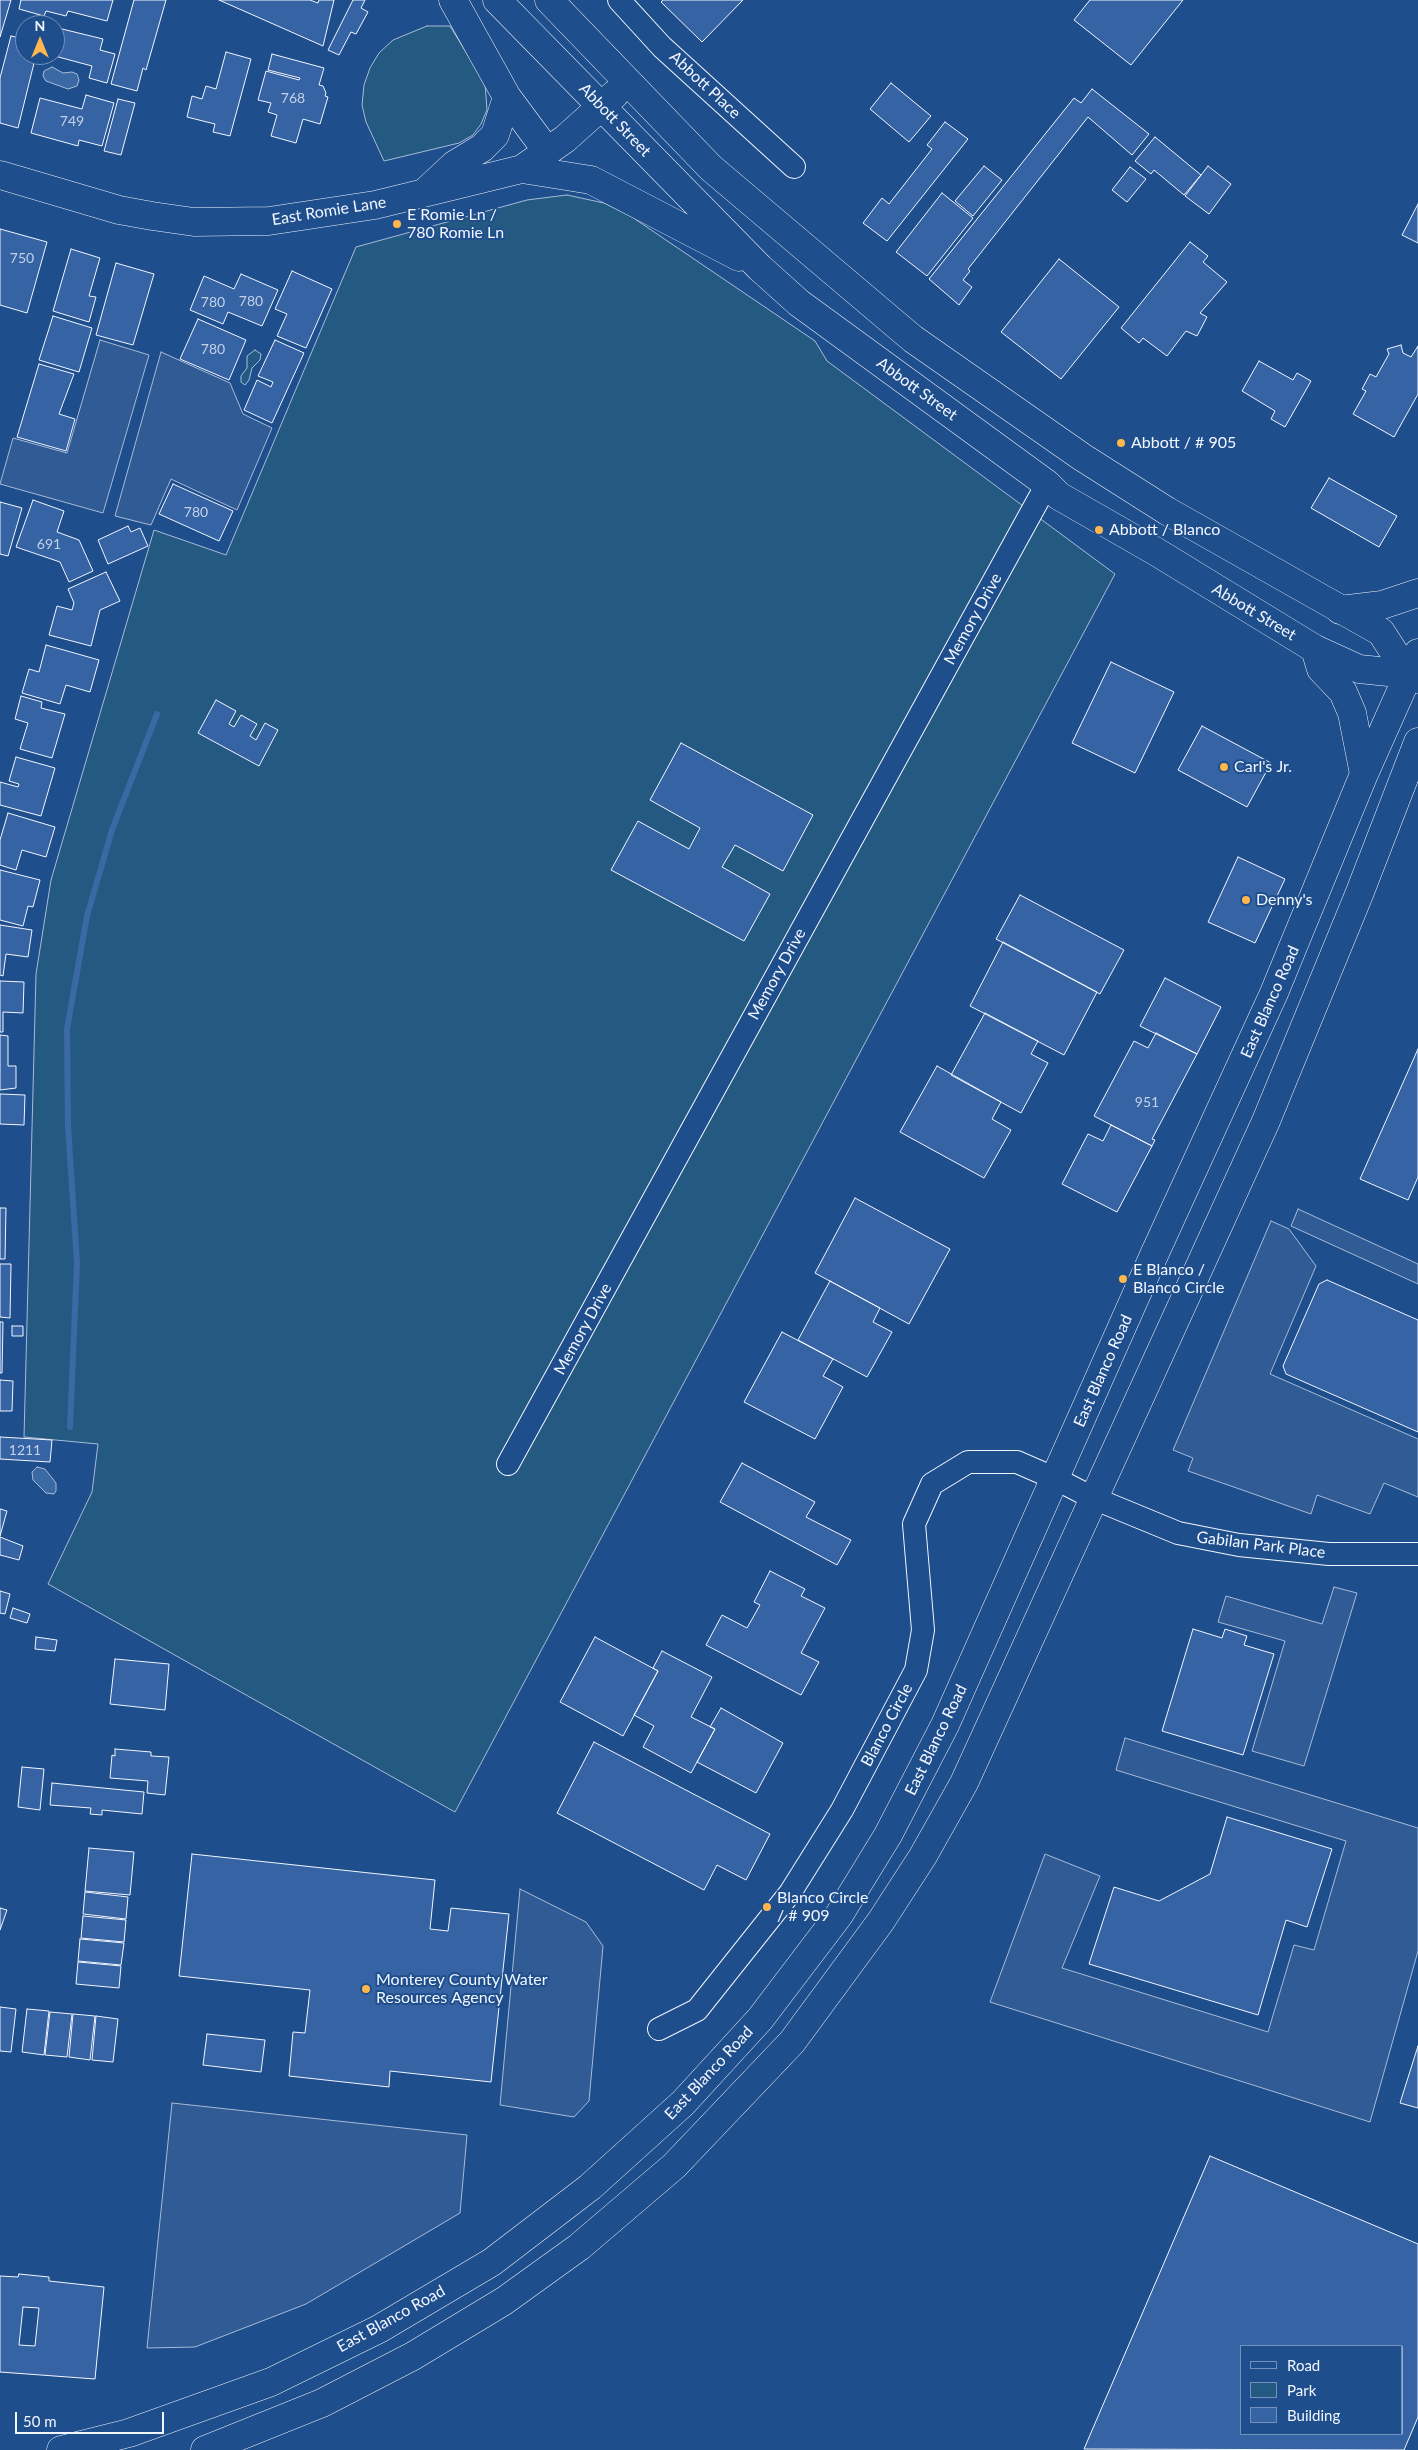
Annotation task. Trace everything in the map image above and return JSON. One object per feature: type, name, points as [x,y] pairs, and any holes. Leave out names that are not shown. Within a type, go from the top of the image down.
[{"type":"main road","points":[[453,0],[508,97],[547,151]]},
{"type":"main road","name":"Abbott Street","points":[[498,0],[760,268],[799,303],[1047,484],[1059,496],[1154,551],[1315,650],[1359,669],[1415,668]]},
{"type":"main road","points":[[549,0],[711,168],[913,339],[1082,457],[1167,511],[1381,632],[1415,668]]},
{"type":"main road","name":"East Romie Lane","points":[[0,175],[119,210],[194,222],[269,221],[421,196],[522,169],[565,139],[628,82]]},
{"type":"main road","points":[[421,196],[454,165],[482,148],[495,135],[508,97]]},
{"type":"main road","points":[[522,169],[591,180],[760,268]]},
{"type":"main road","points":[[1340,610],[1382,605],[1418,593]]},
{"type":"main road","points":[[1315,650],[1322,669],[1343,692],[1352,713],[1364,774]]},
{"type":"main road","name":"East Blanco Road","points":[[61,2450],[129,2433],[271,2382],[378,2329],[492,2262],[590,2187],[684,2103],[766,2011],[839,1916],[888,1835],[945,1725],[1154,1255],[1274,993],[1321,884],[1364,774],[1415,668]]},
{"type":"main road","points":[[205,2450],[322,2403],[413,2356],[504,2300],[579,2247],[674,2166],[785,2048],[881,1921],[923,1856],[964,1782],[1266,1121],[1360,892],[1418,742]]},
{"type":"street","name":"Abbott Place","points":[[619,0],[662,47],[794,167]]},
{"type":"street","name":"Memory Drive","points":[[508,1464],[1047,484]]},
{"type":"street","name":"Blanco Circle","points":[[659,2029],[697,2010],[790,1893],[842,1810],[916,1670],[923,1630],[914,1524],[932,1484],[968,1462],[1017,1462],[1056,1479]]},
{"type":"street","name":"Gabilan Park Place","points":[[1056,1479],[1093,1498],[1178,1533],[1239,1545],[1329,1554],[1418,1554]]},
{"type":"green space","points":[[427,26],[450,26],[485,83],[487,110],[481,124],[473,135],[459,143],[384,161],[366,122],[362,105],[364,85],[370,68],[379,53],[393,40]]},
{"type":"green space","points":[[567,195],[604,203],[632,217],[815,341],[827,361],[1115,574],[455,1812],[48,1584],[92,1492],[98,1444],[24,1437],[36,974],[51,880],[154,530],[226,555],[356,247],[527,200]]},
{"type":"green space","points":[[255,350],[261,354],[260,360],[252,368],[249,380],[245,385],[241,382],[241,376],[247,368],[247,356]]},
{"type":"shaded area","points":[[52,67],[63,73],[72,72],[77,74],[79,80],[77,86],[68,89],[46,81],[43,76],[44,71]]},
{"type":"shaded area","points":[[100,340],[149,355],[103,513],[0,484],[13,438],[67,453]]},
{"type":"shaded area","points":[[161,352],[230,383],[243,414],[272,428],[237,510],[171,479],[151,525],[115,516]]},
{"type":"shaded area","points":[[1298,1209],[1418,1264],[1418,1284],[1291,1226]]},
{"type":"shaded area","points":[[1271,1221],[1289,1229],[1316,1266],[1270,1374],[1418,1439],[1418,1497],[1384,1483],[1370,1514],[1317,1495],[1311,1514],[1188,1471],[1193,1458],[1173,1450]]},
{"type":"shaded area","points":[[37,1467],[45,1469],[56,1483],[54,1494],[46,1493],[33,1480],[32,1472]]},
{"type":"shaded area","points":[[1334,1587],[1357,1593],[1304,1766],[1252,1751],[1285,1641],[1218,1622],[1226,1596],[1322,1624]]},
{"type":"shaded area","points":[[1125,1738],[1418,1828],[1418,1951],[1370,2122],[990,2002],[1045,1854],[1100,1876],[1062,1968],[1268,2032],[1294,1945],[1314,1950],[1346,1841],[1116,1770]]},
{"type":"shaded area","points":[[520,1889],[586,1922],[603,1946],[589,2101],[574,2117],[500,2105]]},
{"type":"shaded area","points":[[172,2103],[467,2135],[460,2213],[306,2304],[195,2347],[147,2348]]},
{"type":"building","points":[[0,0],[11,0],[0,37]]},
{"type":"building","points":[[21,0],[113,0],[107,21],[68,11],[66,16],[46,11],[44,15],[40,15],[19,9]]},
{"type":"building","points":[[134,0],[166,0],[146,70],[143,68],[137,91],[111,84]]},
{"type":"building","points":[[219,0],[310,0],[318,3],[319,0],[334,0],[323,46]]},
{"type":"building","points":[[353,0],[365,0],[361,8],[368,12],[356,34],[351,32],[339,55],[328,50]]},
{"type":"building","points":[[663,0],[743,0],[702,42],[661,2]]},
{"type":"building","points":[[1090,0],[1183,0],[1131,65],[1074,20]]},
{"type":"building","points":[[65,30],[103,39],[100,50],[115,54],[107,83],[89,78],[92,66],[65,59]]},
{"type":"building","points":[[11,36],[15,37],[15,65],[34,65],[18,128],[0,123],[0,78]]},
{"type":"building","points":[[226,52],[251,59],[230,136],[213,132],[215,124],[187,117],[192,96],[202,99],[206,86],[216,89]]},
{"type":"building","points":[[272,54],[324,68],[319,85],[323,86],[326,93],[325,96],[328,97],[320,124],[303,119],[296,143],[271,136],[277,115],[268,112],[271,103],[258,100],[266,71],[299,80],[300,78],[268,70]]},
{"type":"building","points":[[891,83],[931,116],[909,142],[870,109]]},
{"type":"building","points":[[1092,89],[1149,134],[1132,155],[1088,117],[968,269],[970,271],[963,280],[972,287],[959,305],[929,279],[1074,98],[1081,103]]},
{"type":"building","points":[[86,95],[114,103],[102,146],[79,140],[78,146],[31,133],[40,98],[82,109]]},
{"type":"building","points":[[118,99],[135,103],[121,155],[104,151]]},
{"type":"building","points":[[945,122],[968,139],[887,241],[863,223],[882,198],[889,204],[932,149],[927,145]]},
{"type":"building","points":[[1155,137],[1201,175],[1184,195],[1154,170],[1151,174],[1135,161]]},
{"type":"building","points":[[984,166],[1002,180],[973,216],[955,201]]},
{"type":"building","points":[[1208,166],[1231,184],[1209,214],[1185,196]]},
{"type":"building","points":[[1130,167],[1146,179],[1127,202],[1112,190]]},
{"type":"building","points":[[942,193],[973,218],[927,276],[896,252]]},
{"type":"building","points":[[1418,204],[1418,243],[1402,235]]},
{"type":"building","points":[[0,229],[47,242],[27,313],[0,305]]},
{"type":"building","points":[[1190,242],[1208,256],[1203,262],[1227,282],[1200,313],[1207,317],[1197,336],[1186,331],[1167,356],[1143,338],[1139,343],[1121,328]]},
{"type":"building","points":[[71,249],[100,258],[89,296],[96,297],[89,322],[53,311]]},
{"type":"building","points":[[1059,259],[1119,307],[1061,379],[1001,332]]},
{"type":"building","points":[[116,263],[154,274],[133,345],[96,335]]},
{"type":"building","points":[[292,271],[332,289],[306,348],[277,336],[287,314],[275,309]]},
{"type":"building","points":[[241,274],[278,290],[262,326],[228,312],[223,324],[190,310],[204,276],[234,289]]},
{"type":"building","points":[[53,316],[92,328],[79,372],[39,360]]},
{"type":"building","points":[[198,319],[246,340],[229,380],[180,359]]},
{"type":"building","points":[[275,340],[304,353],[272,423],[244,410],[257,380],[271,387],[273,382],[258,376]]},
{"type":"building","points":[[1401,345],[1403,353],[1411,357],[1418,346],[1418,394],[1394,437],[1353,414],[1366,391],[1362,389],[1370,374],[1376,377],[1389,354],[1387,349]]},
{"type":"building","points":[[1259,361],[1293,380],[1297,373],[1311,381],[1285,427],[1271,419],[1275,411],[1242,391]]},
{"type":"building","points":[[39,364],[74,374],[59,414],[75,419],[66,451],[17,437]]},
{"type":"building","points":[[1329,478],[1397,516],[1379,547],[1311,508]]},
{"type":"building","points":[[173,484],[233,511],[219,541],[159,514]]},
{"type":"building","points":[[33,500],[64,511],[57,532],[79,540],[93,571],[69,582],[60,562],[16,547]]},
{"type":"building","points":[[0,502],[22,508],[8,556],[0,554]]},
{"type":"building","points":[[128,526],[131,532],[140,528],[148,546],[108,564],[98,540]]},
{"type":"building","points":[[106,572],[120,601],[100,610],[91,646],[49,635],[57,606],[72,610],[74,603],[68,589]]},
{"type":"building","points":[[46,645],[99,660],[90,692],[66,685],[60,704],[22,693],[29,669],[39,672]]},
{"type":"building","points":[[1111,662],[1174,692],[1135,773],[1072,743]]},
{"type":"building","points":[[21,696],[42,702],[41,708],[65,714],[52,758],[20,749],[28,723],[15,719]]},
{"type":"building","points":[[216,700],[236,711],[229,724],[234,727],[241,715],[257,724],[250,736],[256,740],[265,723],[278,730],[259,766],[198,733]]},
{"type":"building","name":"Carl's Jr.","points":[[1202,726],[1271,763],[1247,807],[1178,770]]},
{"type":"building","points":[[681,743],[813,815],[783,871],[735,845],[722,867],[770,894],[744,941],[611,870],[638,821],[689,849],[700,828],[650,800]]},
{"type":"building","points":[[16,757],[55,768],[41,816],[0,805],[0,782],[18,787],[19,784],[9,781]]},
{"type":"building","points":[[8,813],[55,827],[46,857],[22,850],[16,870],[0,865],[0,840]]},
{"type":"building","name":"Denny's","points":[[1238,857],[1285,879],[1255,943],[1208,922]]},
{"type":"building","points":[[0,870],[40,880],[33,907],[28,906],[23,926],[0,920]]},
{"type":"building","points":[[1020,895],[1124,950],[1100,994],[996,939]]},
{"type":"building","points":[[0,925],[32,930],[28,957],[6,954],[3,976],[0,975]]},
{"type":"building","points":[[1003,942],[1097,992],[1064,1055],[970,1006]]},
{"type":"building","points":[[1165,978],[1221,1007],[1197,1054],[1140,1026]]},
{"type":"building","points":[[0,981],[24,982],[23,1013],[3,1012],[3,1032],[0,1032]]},
{"type":"building","points":[[985,1013],[1038,1041],[1031,1054],[1048,1063],[1021,1113],[951,1075]]},
{"type":"building","points":[[1156,1033],[1197,1054],[1152,1139],[1155,1140],[1152,1146],[1094,1116],[1134,1041],[1148,1048]]},
{"type":"building","points":[[0,1035],[8,1036],[8,1066],[16,1066],[16,1088],[0,1090]]},
{"type":"building","points":[[1418,1049],[1418,1177],[1408,1200],[1360,1179]]},
{"type":"building","points":[[937,1066],[1001,1102],[992,1119],[1011,1130],[984,1178],[900,1132]]},
{"type":"building","points":[[0,1094],[25,1095],[24,1125],[0,1124]]},
{"type":"building","points":[[1111,1125],[1152,1146],[1117,1212],[1062,1184],[1088,1134],[1103,1141]]},
{"type":"building","points":[[855,1198],[950,1249],[909,1324],[815,1273]]},
{"type":"building","points":[[0,1208],[6,1208],[5,1259],[0,1259]]},
{"type":"building","points":[[0,1264],[11,1264],[10,1318],[0,1317]]},
{"type":"building","points":[[1327,1280],[1418,1320],[1418,1432],[1286,1374],[1283,1366],[1319,1284]]},
{"type":"building","points":[[830,1281],[880,1308],[873,1322],[892,1332],[867,1377],[798,1340]]},
{"type":"building","points":[[0,1322],[3,1322],[2,1373],[0,1373]]},
{"type":"building","points":[[12,1326],[23,1326],[23,1336],[12,1336]]},
{"type":"building","points":[[782,1332],[833,1359],[823,1376],[843,1387],[815,1439],[744,1402]]},
{"type":"building","points":[[0,1380],[13,1381],[12,1411],[0,1411]]},
{"type":"building","points":[[0,1437],[52,1440],[50,1462],[0,1459]]},
{"type":"building","points":[[742,1463],[815,1502],[806,1517],[851,1540],[837,1565],[720,1502]]},
{"type":"building","points":[[0,1509],[7,1511],[0,1536]]},
{"type":"building","points":[[0,1537],[23,1546],[19,1560],[0,1555]]},
{"type":"building","points":[[770,1571],[805,1589],[801,1596],[825,1608],[801,1653],[819,1662],[801,1695],[706,1645],[722,1615],[747,1628],[760,1605],[754,1602]]},
{"type":"building","points":[[0,1591],[10,1594],[5,1614],[0,1613]]},
{"type":"building","points":[[13,1608],[30,1614],[27,1623],[10,1618]]},
{"type":"building","points":[[1193,1629],[1222,1638],[1225,1629],[1247,1636],[1244,1645],[1274,1654],[1243,1755],[1162,1731]]},
{"type":"building","points":[[36,1637],[57,1640],[55,1651],[35,1649]]},
{"type":"building","points":[[595,1637],[658,1671],[623,1736],[560,1702]]},
{"type":"building","points":[[662,1651],[712,1677],[691,1717],[715,1729],[691,1773],[643,1747],[654,1726],[634,1715],[658,1671],[653,1668]]},
{"type":"building","points":[[115,1659],[169,1664],[165,1710],[110,1704]]},
{"type":"building","points":[[721,1708],[783,1743],[756,1793],[697,1762],[715,1729],[710,1727]]},
{"type":"building","points":[[594,1742],[770,1834],[746,1880],[717,1865],[704,1890],[557,1813]]},
{"type":"building","points":[[115,1749],[151,1752],[151,1756],[169,1757],[165,1795],[147,1793],[148,1781],[110,1778],[112,1755],[115,1756]]},
{"type":"building","points":[[22,1767],[44,1769],[40,1810],[18,1807]]},
{"type":"building","points":[[52,1783],[144,1792],[142,1814],[102,1810],[102,1815],[90,1814],[91,1808],[50,1805]]},
{"type":"building","points":[[1227,1817],[1332,1849],[1307,1927],[1286,1920],[1258,2015],[1089,1964],[1114,1887],[1159,1901],[1210,1874]]},
{"type":"building","points":[[89,1848],[134,1852],[130,1895],[85,1891]]},
{"type":"building","points":[[192,1854],[435,1880],[430,1929],[448,1931],[451,1908],[509,1914],[491,2082],[390,2071],[389,2087],[289,2076],[293,2032],[305,2033],[310,1990],[179,1976]]},
{"type":"building","points":[[85,1892],[128,1897],[126,1919],[83,1914]]},
{"type":"building","points":[[0,1908],[7,1910],[0,1930]]},
{"type":"building","points":[[83,1916],[126,1920],[124,1942],[81,1938]]},
{"type":"building","points":[[80,1939],[124,1943],[121,1965],[78,1961]]},
{"type":"building","points":[[78,1962],[121,1966],[119,1988],[76,1984]]},
{"type":"building","points":[[0,2007],[16,2009],[11,2052],[0,2051]]},
{"type":"building","points":[[27,2009],[49,2011],[44,2055],[22,2052]]},
{"type":"building","points":[[50,2012],[72,2014],[67,2057],[45,2055]]},
{"type":"building","points":[[73,2014],[95,2016],[90,2060],[69,2057]]},
{"type":"building","points":[[96,2016],[118,2019],[113,2062],[92,2060]]},
{"type":"building","points":[[207,2034],[265,2040],[261,2072],[203,2065]]},
{"type":"building","points":[[1418,2046],[1418,2108],[1400,2103]]},
{"type":"building","points":[[1210,2156],[1418,2244],[1418,2417],[1404,2450],[1084,2449]]},
{"type":"building","points":[[19,2274],[49,2277],[49,2281],[104,2287],[95,2379],[0,2372],[0,2276],[18,2277]],"holes":[[[23,2307],[39,2308],[35,2346],[19,2345]]]},
{"type":"waterway","points":[[70,1427],[77,1263],[68,1126],[67,1029],[87,916],[112,830],[157,714]]},
{"type":"place","name":"E Romie Ln / 780 Romie Ln","points":[[397,224]]},
{"type":"place","name":"Abbott / # 905","points":[[1121,443]]},
{"type":"place","name":"Abbott / Blanco","points":[[1099,530]]},
{"type":"place","name":"Carl's Jr.","points":[[1224,767]]},
{"type":"place","name":"Denny's","points":[[1246,900]]},
{"type":"place","name":"E Blanco / Blanco Circle","points":[[1123,1279]]},
{"type":"place","name":"Blanco Circle / # 909","points":[[767,1907]]},
{"type":"place","name":"Monterey County Water Resources Agency","points":[[366,1989]]}]
